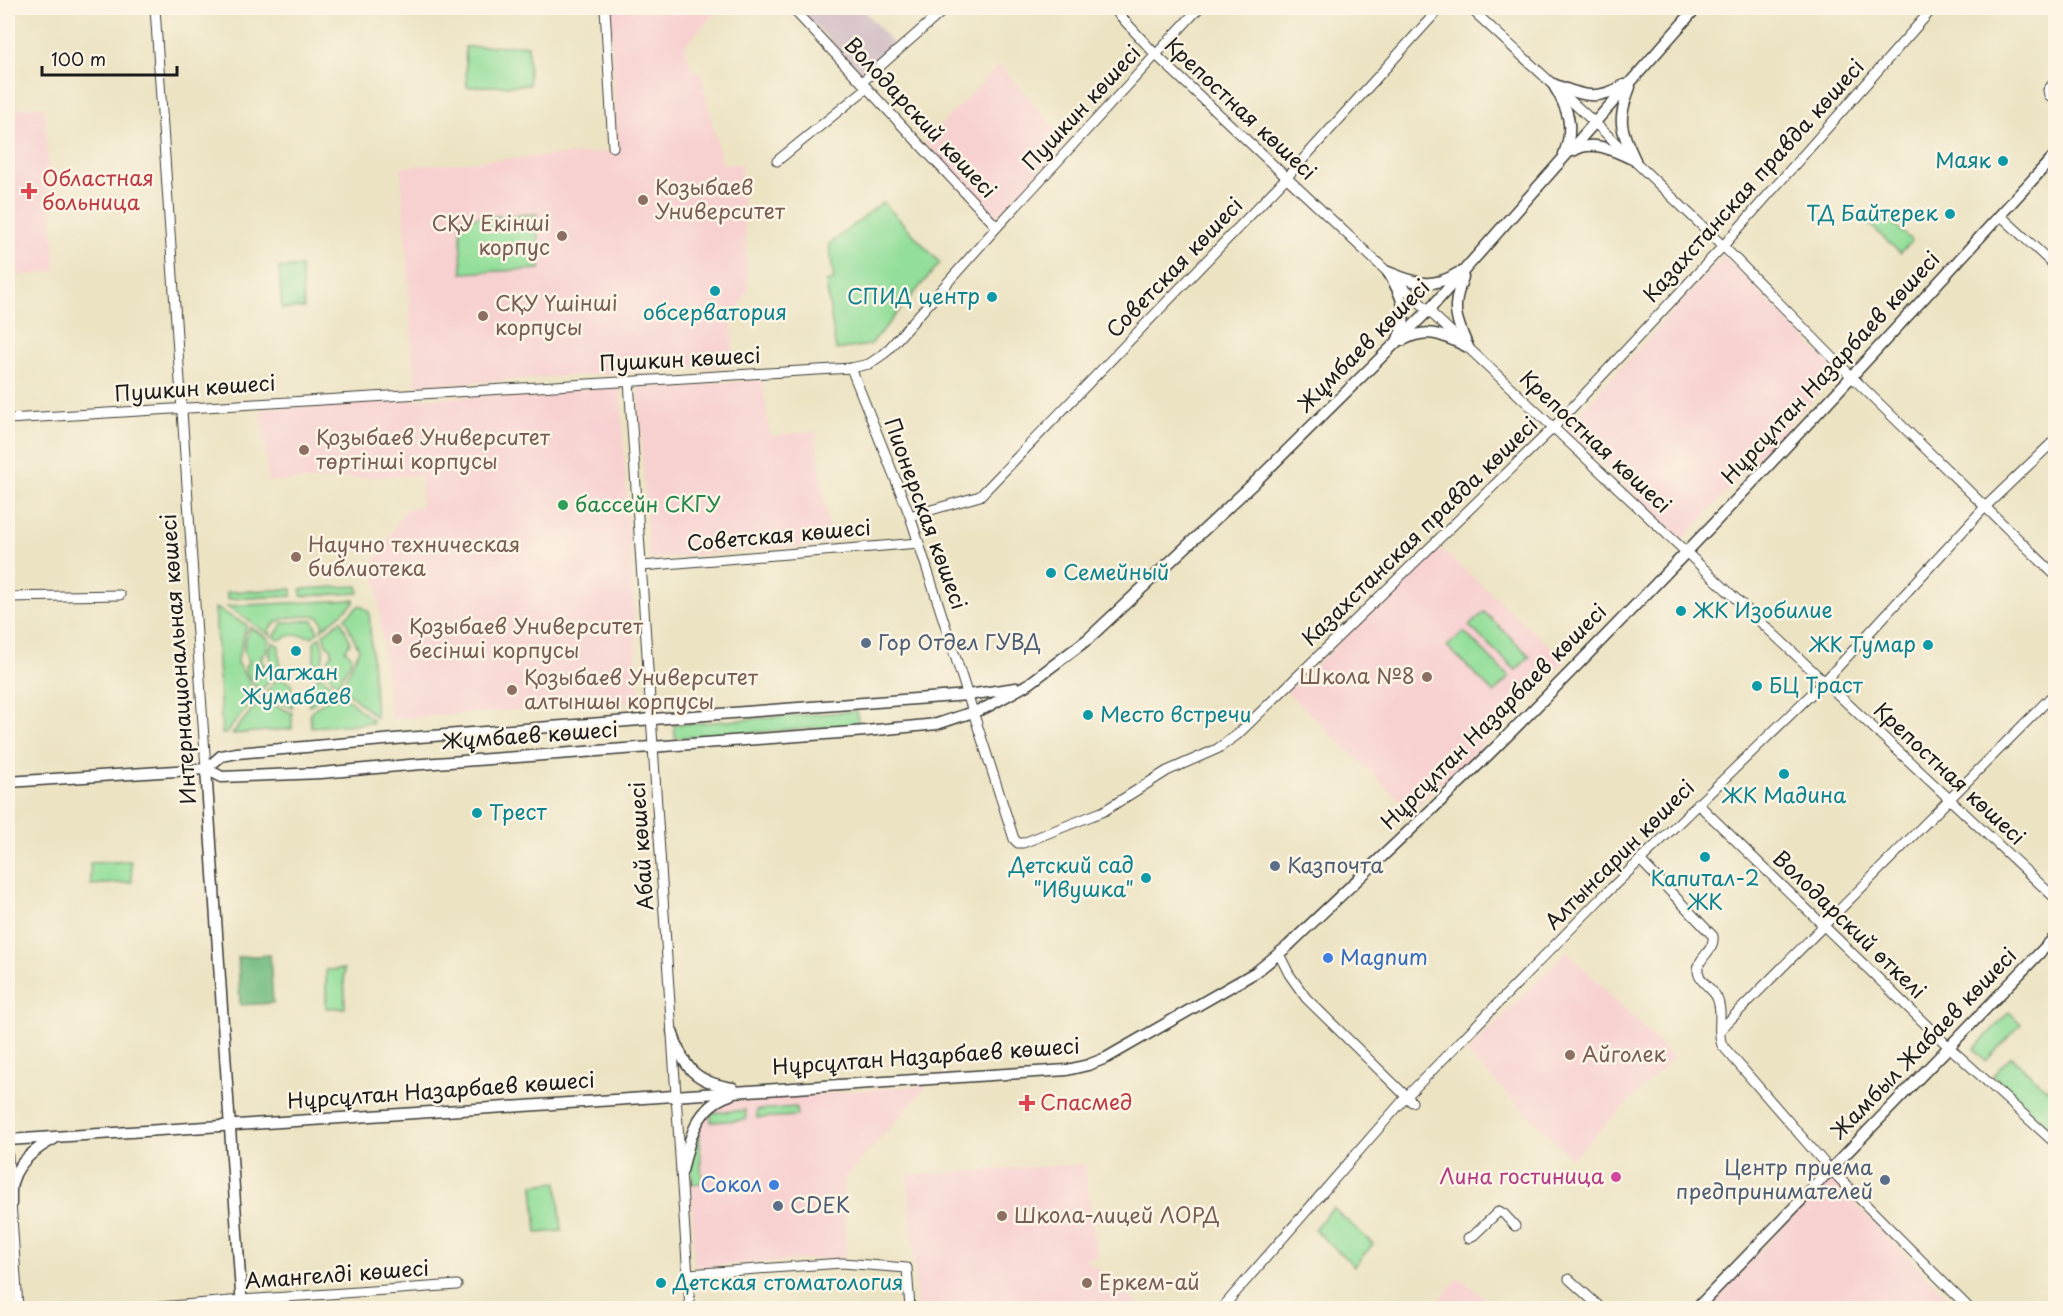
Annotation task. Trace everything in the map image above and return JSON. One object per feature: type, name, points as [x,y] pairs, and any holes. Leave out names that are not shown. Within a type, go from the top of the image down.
[{"type":"main road","name":"Жұмбаев көшесі","points":[[8,782],[206,769],[222,777],[321,773],[866,731],[937,724],[974,712],[1030,684],[1095,631],[1255,482],[1430,310],[1696,8]]},
{"type":"main road","points":[[1553,84],[1581,94],[1597,96],[1617,90],[1632,80]]},
{"type":"main road","points":[[1632,80],[1623,105],[1621,120],[1635,160]]},
{"type":"main road","points":[[1553,84],[1566,104],[1571,123],[1569,141],[1562,160]]},
{"type":"main road","points":[[1562,160],[1578,148],[1592,145],[1635,160]]},
{"type":"main road","name":"Нұрсұлтан Назарбаев көшесі","points":[[8,1140],[1080,1067],[1106,1058],[1256,972],[1279,954],[1484,758],[1686,552],[2055,154]]},
{"type":"main road","points":[[1388,272],[1415,282],[1431,284],[1451,278],[1466,269]]},
{"type":"main road","points":[[1466,269],[1454,308],[1468,348]]},
{"type":"main road","points":[[1388,272],[1400,292],[1405,310],[1402,328],[1395,344]]},
{"type":"main road","points":[[1395,344],[1413,335],[1427,332],[1443,336],[1468,348]]},
{"type":"main road","name":"Жұмбаев көшесі","points":[[206,769],[221,756],[237,753],[968,695],[1030,684]]},
{"type":"main road","name":"Интернациональная көшесі","points":[[206,769],[242,1304]]},
{"type":"main road","name":"Жамбыл Жабаев көшесі","points":[[1697,1308],[2055,936]]},
{"type":"main road","points":[[672,1031],[679,1055],[692,1072],[719,1085],[752,1090]]},
{"type":"main road","points":[[682,1171],[689,1142],[704,1112],[716,1101],[726,1096],[752,1090]]},
{"type":"main road","points":[[11,1204],[12,1182],[18,1169],[39,1148],[60,1137]]},
{"type":"street","name":"Интернациональная көшесі","points":[[155,8],[206,769]]},
{"type":"street","points":[[605,8],[613,147]]},
{"type":"street","name":"Володарский көшесі","points":[[792,8],[997,227]]},
{"type":"street","points":[[777,161],[864,85],[946,8]]},
{"type":"street","name":"Крепостная көшесі","points":[[1113,8],[1155,55],[1430,310],[2055,899]]},
{"type":"street","name":"Пушкин көшесі","points":[[8,419],[851,368],[869,364],[885,353],[997,227],[1199,8]]},
{"type":"street","name":"Советская көшесі","points":[[910,516],[980,496],[1286,178],[1440,8]]},
{"type":"street","points":[[1470,8],[1635,160],[2055,576]]},
{"type":"street","name":"Казахстанская правда көшесі","points":[[1018,843],[1104,811],[1167,771],[1227,744],[1553,428],[1723,246],[1933,8]]},
{"type":"street","points":[[2055,80],[2048,92],[2055,101]]},
{"type":"street","points":[[2000,215],[2055,267]]},
{"type":"street","name":"Пионерская көшесі","points":[[851,368],[910,516],[1014,839],[1018,843]]},
{"type":"street","name":"Абай көшесі","points":[[629,381],[690,1308]]},
{"type":"street","name":"Алтынсарин көшесі","points":[[1222,1308],[1409,1099],[1640,860],[1824,682],[1985,507],[2055,439]]},
{"type":"street","name":"Советская көшесі","points":[[642,566],[919,543]]},
{"type":"street","points":[[8,597],[120,595]]},
{"type":"street","points":[[1720,1030],[2055,692]]},
{"type":"street","name":"Володарский өткелі","points":[[1697,803],[1949,1047],[2055,1144]]},
{"type":"street","points":[[1640,860],[1713,936],[1711,948],[1700,963],[1698,970],[1701,978],[1714,992],[1718,1001],[1722,1045],[1830,1169],[1969,1308]]},
{"type":"street","points":[[1279,954],[1289,974],[1306,998],[1409,1099]]},
{"type":"street","points":[[8,1156],[18,1308]]},
{"type":"street","points":[[1468,1238],[1499,1211],[1515,1226]]},
{"type":"street","points":[[688,1274],[842,1263],[907,1268],[910,1308]]},
{"type":"street","points":[[1569,1278],[1601,1308]]},
{"type":"street","name":"Амангелді көшесі","points":[[148,1308],[242,1304],[457,1285]]},
{"type":"shaded area","points":[[610,8],[719,8],[684,47],[693,71],[700,70],[722,164],[741,164],[748,290],[732,318],[733,366],[415,386],[401,167],[617,151]]},
{"type":"shaded area","points":[[799,8],[862,8],[894,45],[861,74]]},
{"type":"shaded area","points":[[999,65],[1066,141],[996,218],[924,142]]},
{"type":"shaded area","name":"Областная больница","points":[[44,106],[56,271],[8,278],[8,110]]},
{"type":"shaded area","points":[[1724,256],[1838,372],[1682,540],[1564,429]]},
{"type":"shaded area","points":[[762,380],[770,436],[815,431],[830,544],[649,559],[638,387]]},
{"type":"shaded area","points":[[620,387],[639,701],[391,719],[374,561],[406,509],[421,506],[421,475],[268,482],[261,409]]},
{"type":"shaded area","name":"Школа №8","points":[[1440,548],[1566,661],[1477,750],[1411,811],[1287,692]]},
{"type":"shaded area","name":"Айголек","points":[[1567,951],[1673,1058],[1572,1158],[1466,1053]]},
{"type":"shaded area","points":[[928,1085],[843,1180],[846,1257],[694,1267],[690,1146],[704,1117],[725,1101]]},
{"type":"shaded area","name":"Школа-лицей ЛОРД","points":[[1085,1164],[1097,1257],[1083,1258],[1144,1308],[917,1308],[908,1175]]},
{"type":"shaded area","points":[[1830,1179],[1959,1308],[1708,1308],[1776,1233]]},
{"type":"shaded area","points":[[1459,1277],[1497,1308],[1433,1308]]},
{"type":"green space","points":[[528,45],[529,85],[467,87],[465,47]]},
{"type":"green space","points":[[883,202],[940,263],[870,345],[836,350],[826,282],[834,280],[829,244]]},
{"type":"green space","points":[[1879,211],[1912,241],[1900,253],[1868,223]]},
{"type":"green space","points":[[537,214],[540,269],[462,273],[460,218]]},
{"type":"green space","points":[[301,267],[304,308],[282,309],[279,268]]},
{"type":"green space","points":[[358,586],[359,593],[301,596],[301,589]]},
{"type":"green space","points":[[292,589],[292,596],[227,599],[227,592]]},
{"type":"green space","points":[[354,600],[354,603],[321,630],[323,624],[320,618],[296,617],[273,624],[269,629],[271,636],[227,606]]},
{"type":"green space","points":[[360,605],[369,612],[376,717],[341,687],[359,649],[345,618]]},
{"type":"green space","points":[[215,608],[247,625],[237,663],[258,695],[225,734],[222,734]]},
{"type":"green space","points":[[1484,612],[1530,656],[1516,670],[1469,626]]},
{"type":"green space","points":[[313,620],[318,632],[312,637],[295,635],[279,640],[274,637],[283,623]]},
{"type":"green space","points":[[341,620],[350,643],[345,650],[351,656],[351,661],[338,684],[324,671],[332,655],[331,647],[327,646],[323,634]]},
{"type":"green space","points":[[250,627],[269,639],[266,653],[262,655],[262,664],[275,674],[260,692],[246,673],[245,667],[249,661],[244,645]]},
{"type":"green space","points":[[1464,632],[1509,677],[1494,693],[1447,646]]},
{"type":"green space","points":[[320,637],[323,652],[319,667],[314,663],[314,642]]},
{"type":"green space","points":[[272,642],[279,646],[280,667],[277,672],[270,658]]},
{"type":"green space","points":[[320,675],[334,687],[309,706],[307,684],[311,684]]},
{"type":"green space","points":[[278,678],[291,683],[292,708],[264,695]]},
{"type":"green space","points":[[338,691],[373,721],[372,723],[311,727],[310,712]]},
{"type":"green space","points":[[261,699],[292,713],[292,729],[232,734]]},
{"type":"green space","points":[[857,711],[858,725],[675,738],[674,725]]},
{"type":"green space","points":[[131,861],[132,882],[91,885],[90,863]]},
{"type":"green space","points":[[270,955],[273,1003],[240,1005],[238,957]]},
{"type":"green space","points":[[344,969],[345,1008],[326,1008],[326,970]]},
{"type":"green space","points":[[2009,1012],[2021,1024],[1986,1061],[1974,1049]]},
{"type":"green space","points":[[2011,1056],[2047,1090],[2055,1081],[2055,1133],[1993,1075]]},
{"type":"green space","points":[[796,1107],[797,1116],[757,1118],[757,1110]]},
{"type":"green space","points":[[745,1110],[746,1120],[711,1122],[711,1113]]},
{"type":"green space","points":[[699,1130],[702,1183],[692,1184],[691,1142]]},
{"type":"green space","points":[[557,1182],[562,1231],[537,1233],[533,1185]]},
{"type":"green space","points":[[1333,1208],[1373,1244],[1354,1266],[1314,1229]]},
{"type":"green space","points":[[531,1302],[531,1308],[507,1308],[507,1304]]},
{"type":"place","name":"Маяк","points":[[2003,161]]},
{"type":"place","name":"Областная больница","points":[[29,191]]},
{"type":"place","name":"Козыбаев Университет","points":[[643,200]]},
{"type":"place","name":"ТД Байтерек","points":[[1950,214]]},
{"type":"place","name":"СҚУ Екінші корпус","points":[[562,236]]},
{"type":"place","name":"обсерватория","points":[[715,291]]},
{"type":"place","name":"СПИД центр","points":[[992,297]]},
{"type":"place","name":"СҚУ Үшінші корпусы","points":[[483,316]]},
{"type":"place","name":"Қозыбаев Университет төртінші корпусы","points":[[304,450]]},
{"type":"place","name":"бассейн СКГУ","points":[[563,505]]},
{"type":"place","name":"Научно техническая библиотека","points":[[296,557]]},
{"type":"place","name":"Семейный","points":[[1051,573]]},
{"type":"place","name":"ЖК Изобилие","points":[[1681,611]]},
{"type":"place","name":"Қозыбаев Университет бесінші корпусы","points":[[397,639]]},
{"type":"place","name":"Гор Отдел ГУВД","points":[[866,643]]},
{"type":"place","name":"ЖК Тумар","points":[[1928,645]]},
{"type":"place","name":"Магжан Жумабаев","points":[[296,651]]},
{"type":"place","name":"Школа №8","points":[[1427,677]]},
{"type":"place","name":"БЦ Траст","points":[[1757,686]]},
{"type":"place","name":"Қозыбаев Университет алтыншы корпусы","points":[[512,690]]},
{"type":"place","name":"Место встречи","points":[[1088,715]]},
{"type":"place","name":"ЖК Мадина","points":[[1784,774]]},
{"type":"place","name":"Трест","points":[[477,813]]},
{"type":"place","name":"Капитал-2 ЖК","points":[[1705,857]]},
{"type":"place","name":"Казпочта","points":[[1275,866]]},
{"type":"place","name":"Детский сад \"Ивушка\"","points":[[1146,878]]},
{"type":"place","name":"Magnum","points":[[1328,958]]},
{"type":"place","name":"Айголек","points":[[1570,1055]]},
{"type":"place","name":"Спасмед","points":[[1027,1103]]},
{"type":"place","name":"Лина гостиница","points":[[1616,1177]]},
{"type":"place","name":"Центр приема предпринимателей","points":[[1885,1180]]},
{"type":"place","name":"Сокол","points":[[774,1185]]},
{"type":"place","name":"CDEK","points":[[778,1206]]},
{"type":"place","name":"Школа-лицей ЛОРД","points":[[1002,1216]]},
{"type":"place","name":"Детская стоматология","points":[[661,1283]]},
{"type":"place","name":"Еркем-ай","points":[[1087,1283]]}]
